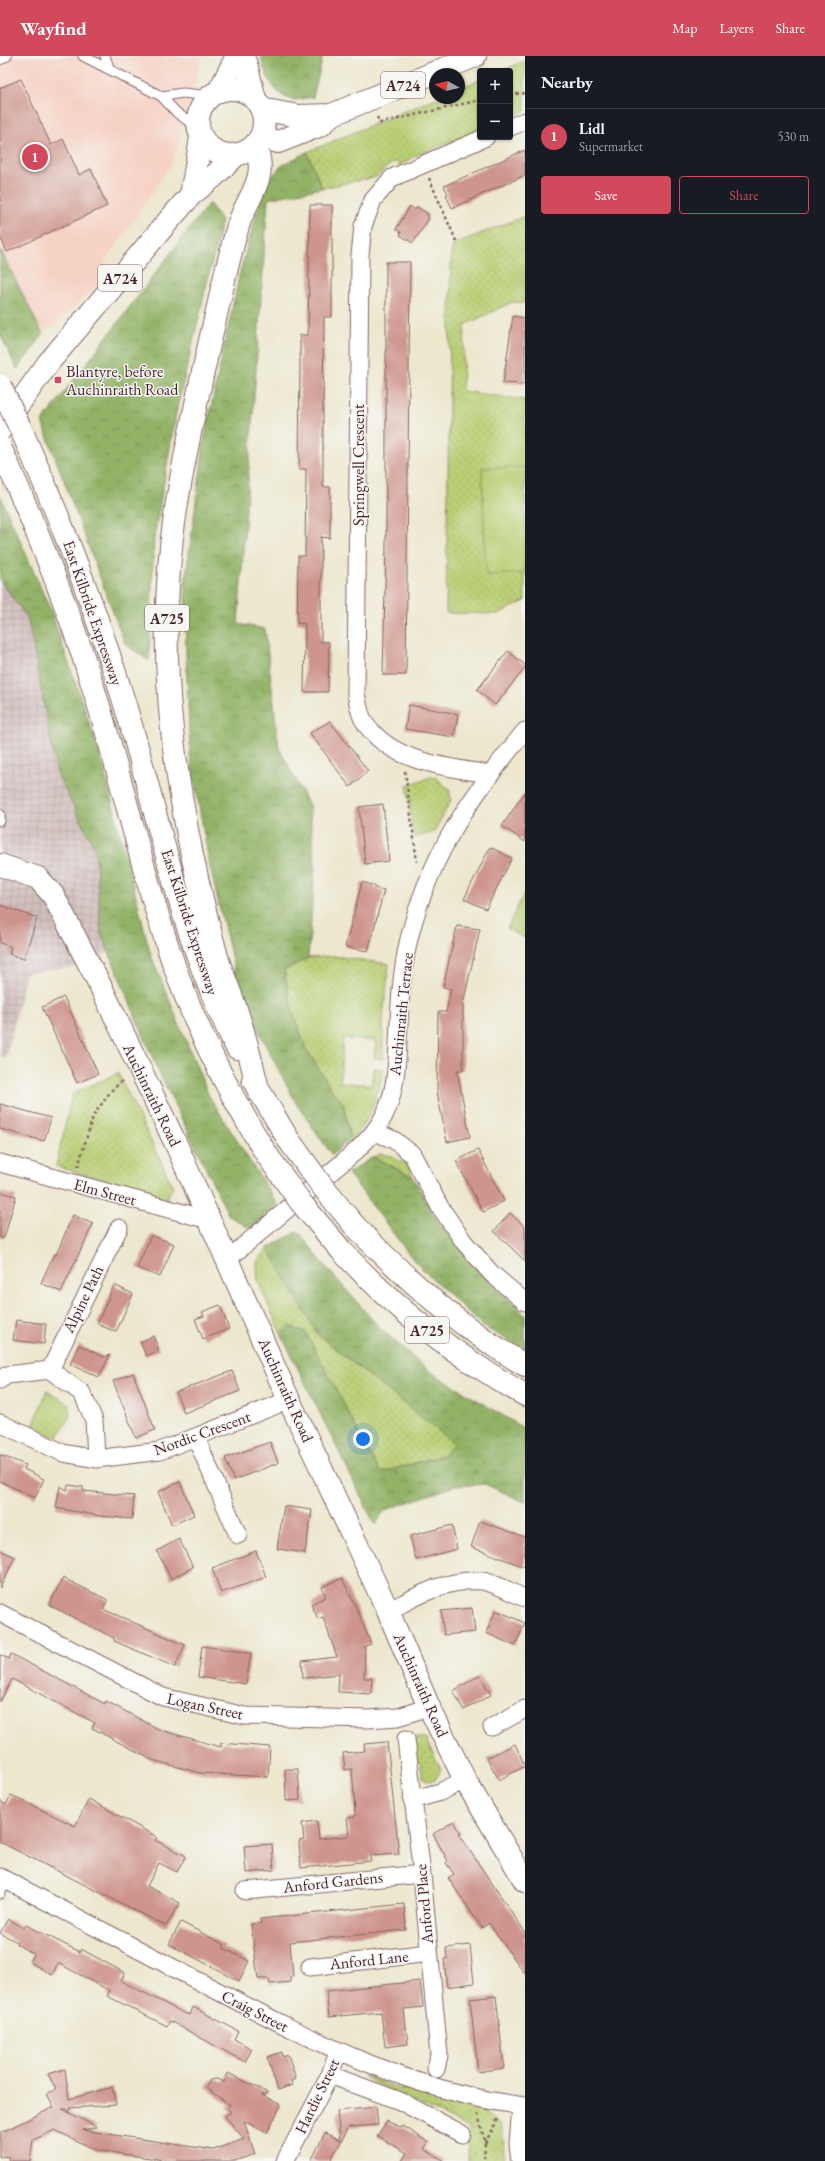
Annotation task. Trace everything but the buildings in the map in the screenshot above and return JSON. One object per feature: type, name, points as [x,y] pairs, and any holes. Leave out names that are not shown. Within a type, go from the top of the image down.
[{"type":"main road","points":[[191,195],[200,133],[198,116],[203,105],[215,94],[237,56]]},
{"type":"main road","points":[[242,56],[246,64],[264,123],[258,141]]},
{"type":"main road","name":"A724","points":[[215,94],[238,90],[247,93],[258,104],[298,116],[331,115],[475,56]]},
{"type":"main road","name":"A724","points":[[0,430],[49,362],[191,195],[212,178],[235,156],[246,152],[258,141],[278,142],[321,125],[331,115]]},
{"type":"main road","points":[[200,133],[212,150],[219,154],[235,156]]},
{"type":"main road","name":"A725","points":[[258,141],[261,164],[260,175],[240,221],[187,446],[175,511],[169,571],[167,618],[168,672],[173,742],[185,824],[218,959],[238,1013],[259,1092]]},
{"type":"main road","name":"East Kilbride Expressway","points":[[0,386],[53,502],[89,593],[118,683],[178,894],[204,972],[220,1013],[259,1092],[288,1139],[322,1186],[354,1225],[387,1259],[430,1298],[487,1342],[525,1366]]},
{"type":"main road","name":"East Kilbride Expressway","points":[[3,454],[59,584],[94,688],[158,916],[180,982],[197,1024],[227,1088],[267,1155],[302,1204],[341,1250],[373,1283],[428,1331],[490,1375],[525,1395]]},
{"type":"main road","name":"Auchinraith Road","points":[[0,864],[38,878],[53,895],[138,1066],[228,1259],[289,1400],[388,1611],[429,1707],[465,1780],[525,1881]]},
{"type":"street","points":[[513,126],[525,121]]},
{"type":"street","name":"Springwell Crescent","points":[[479,140],[423,163],[392,178],[373,200],[363,226],[360,255],[356,694],[363,720],[378,740],[425,762],[489,774]]},
{"type":"street","name":"Auchinraith Terrace","points":[[228,1259],[356,1151],[375,1132],[390,1100],[394,1081],[401,990],[410,933],[422,894],[438,855],[453,826],[489,774],[525,731]]},
{"type":"street","points":[[375,1132],[394,1140],[412,1154],[440,1207],[464,1242],[491,1273],[525,1302]]},
{"type":"street","name":"Elm Street","points":[[0,1163],[209,1220]]},
{"type":"street","name":"Alpine Path","points":[[50,1370],[118,1228]]},
{"type":"street","points":[[0,1380],[7,1376],[50,1370],[82,1393],[94,1420],[96,1459]]},
{"type":"street","name":"Nordic Crescent","points":[[0,1423],[63,1453],[96,1459],[160,1451],[289,1400]]},
{"type":"street","points":[[196,1438],[238,1535]]},
{"type":"street","points":[[388,1611],[429,1590],[453,1582],[483,1581],[525,1598]]},
{"type":"street","name":"Logan Street","points":[[0,1613],[163,1697],[237,1714],[368,1719],[398,1717],[429,1707]]},
{"type":"street","points":[[492,1727],[525,1709]]},
{"type":"street","name":"Anford Place","points":[[406,1739],[412,1800],[422,1874],[439,2055],[436,2069]]},
{"type":"street","points":[[412,1800],[440,1792],[465,1780]]},
{"type":"street","name":"Anford Gardens","points":[[245,1891],[422,1874]]},
{"type":"street","name":"Craig Street","points":[[2,1884],[338,2052],[430,2085],[474,2098],[517,2105]]},
{"type":"street","name":"Anford Lane","points":[[310,1967],[429,1954]]},
{"type":"street","name":"Hardie Street","points":[[285,2161],[330,2075],[338,2052]]},
{"type":"street","points":[[330,2075],[400,2101],[462,2134]]},
{"type":"street","points":[[517,2105],[520,2161]]},
{"type":"lane","points":[[0,60],[7,56]]},
{"type":"lane","points":[[83,56],[161,96],[177,113],[200,133]]},
{"type":"lane","points":[[105,56],[110,70]]},
{"type":"lane","points":[[161,96],[194,93],[215,94]]},
{"type":"lane","points":[[0,814],[0,821]]},
{"type":"path","points":[[513,95],[525,93]]},
{"type":"path","points":[[380,123],[477,101]]},
{"type":"path","points":[[423,163],[457,243]]},
{"type":"path","points":[[403,753],[422,894]]},
{"type":"path","points":[[67,1181],[78,1168],[96,1110],[111,1092],[138,1066]]},
{"type":"path","points":[[474,2098],[485,2143],[484,2161]]},
{"type":"path","points":[[485,2143],[517,2105]]},
{"type":"shaded area","points":[[0,56],[202,56],[173,162],[106,260],[97,286],[42,335],[0,251]]},
{"type":"shaded area","points":[[0,580],[28,619],[57,774],[95,848],[101,933],[109,952],[75,967],[26,973],[6,1058],[0,1056]]},
{"type":"green space","points":[[261,56],[323,56],[313,97],[294,100],[281,94],[267,77]]},
{"type":"green space","points":[[525,61],[525,111],[513,116],[513,68],[508,68]]},
{"type":"green space","points":[[477,81],[477,131],[413,157],[399,166],[397,161],[389,165],[376,177],[322,188],[307,152],[429,101],[429,104],[465,104],[465,86]]},
{"type":"green space","points":[[307,152],[322,188],[268,199],[238,624],[265,629],[279,748],[309,805],[315,866],[308,958],[284,970],[292,1010],[306,1049],[335,1095],[343,1102],[350,1139],[332,1155],[297,1105],[262,1038],[235,972],[210,867],[190,756],[186,653],[185,584],[205,436],[240,272],[262,195],[269,180],[281,166]]},
{"type":"green space","points":[[209,203],[222,221],[177,408],[154,538],[149,661],[125,644],[42,422]]},
{"type":"green space","points":[[525,216],[525,303],[512,302],[465,325],[462,391],[525,400],[525,601],[498,614],[446,613],[451,254],[453,245]]},
{"type":"green space","points":[[0,249],[43,335],[17,369],[0,334]]},
{"type":"green space","points":[[525,467],[525,573],[486,575],[482,468]]},
{"type":"green space","points":[[0,495],[50,609],[99,751],[151,956],[209,1096],[277,1204],[253,1230],[229,1216],[157,1068],[101,933],[95,848],[57,774],[28,619],[0,580]]},
{"type":"green space","points":[[434,776],[449,789],[451,800],[434,832],[414,838],[407,785]]},
{"type":"green space","points":[[525,891],[525,938],[507,929]]},
{"type":"green space","points":[[334,956],[389,964],[383,1018],[383,1059],[374,1058],[376,1041],[343,1038],[340,1082],[372,1085],[373,1068],[384,1069],[376,1097],[368,1116],[357,1133],[350,1139],[343,1102],[335,1095],[306,1049],[292,1010],[284,970],[308,958]]},
{"type":"green space","points":[[118,1073],[173,1187],[166,1199],[56,1166],[72,1094]]},
{"type":"green space","points":[[381,1154],[393,1156],[401,1162],[406,1162],[413,1177],[373,1157]]},
{"type":"green space","points":[[373,1157],[413,1177],[438,1222],[477,1267],[525,1315],[525,1350],[484,1327],[415,1262],[348,1173]]},
{"type":"green space","points":[[298,1231],[326,1267],[378,1326],[429,1371],[525,1429],[525,1502],[485,1484],[455,1486],[385,1510],[375,1525],[281,1334],[289,1326],[306,1333],[380,1473],[442,1456],[455,1444],[318,1335],[268,1248]]},
{"type":"green space","points":[[268,1248],[318,1335],[456,1444],[442,1455],[380,1473],[306,1333],[289,1326],[281,1334],[258,1281],[257,1262]]},
{"type":"green space","points":[[47,1390],[70,1405],[69,1418],[57,1438],[33,1426]]},
{"type":"green space","points":[[412,1737],[425,1738],[441,1770],[435,1780],[427,1781],[423,1777],[420,1762],[415,1762]]},
{"type":"green space","points":[[364,2075],[406,2090],[483,2112],[497,2122],[500,2127],[503,2139],[505,2161],[468,2161],[469,2128],[363,2077]]},
{"type":"place","name":"Lidl","points":[[35,157]]},
{"type":"place","name":"Blantyre, before Auchinraith Road","points":[[58,380]]}]
